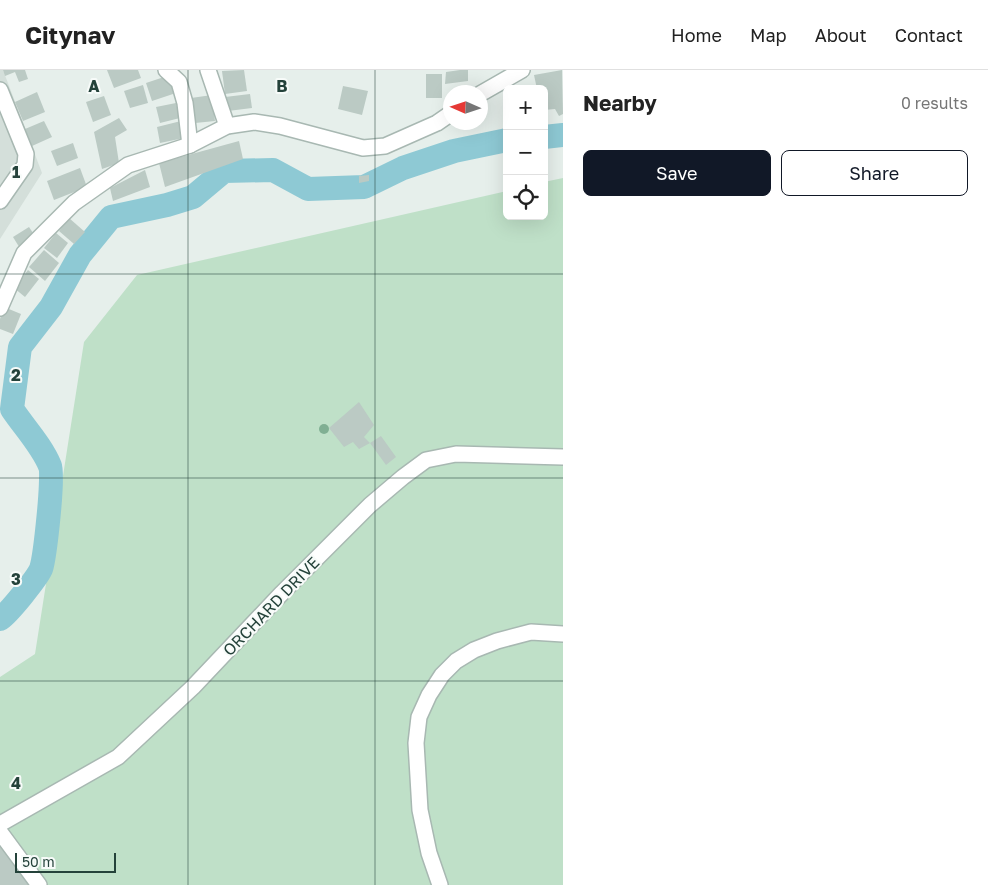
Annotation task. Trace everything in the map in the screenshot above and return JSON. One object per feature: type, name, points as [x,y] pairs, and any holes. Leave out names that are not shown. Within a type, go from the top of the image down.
[{"type":"street","points":[[166,70],[179,82],[185,104],[190,145]]},
{"type":"street","points":[[208,70],[227,126]]},
{"type":"street","points":[[488,89],[522,70]]},
{"type":"street","points":[[0,90],[26,154],[26,160],[25,165],[0,201]]},
{"type":"street","points":[[0,308],[24,253],[74,203],[128,165],[190,145],[227,126],[254,122],[280,126],[364,148],[385,146],[443,119]]},
{"type":"street","name":"ORCHARD DRIVE","points":[[0,824],[118,757],[193,687],[282,593],[370,505],[426,460],[456,454],[563,457]]},
{"type":"street","points":[[440,885],[429,853],[420,810],[416,753],[419,717],[429,695],[442,675],[456,661],[474,650],[497,641],[531,632],[563,634]]},
{"type":"street","points":[[0,832],[39,885]]},
{"type":"shaded area","points":[[0,70],[3,70],[42,173],[0,239]]},
{"type":"green space","points":[[563,178],[563,885],[0,885],[0,677],[35,654],[84,342],[137,275],[503,192],[503,220],[548,220],[548,181]]},
{"type":"building","points":[[3,70],[25,70],[28,79],[19,82],[15,72],[5,76]]},
{"type":"building","points":[[107,70],[138,70],[141,78],[114,88]]},
{"type":"building","points":[[244,70],[247,91],[225,94],[222,71]]},
{"type":"building","points":[[468,70],[468,81],[445,84],[446,72]]},
{"type":"building","points":[[562,70],[563,114],[559,116],[555,109],[548,110],[548,85],[536,85],[534,75]]},
{"type":"building","points":[[426,74],[442,74],[442,98],[426,98]]},
{"type":"building","points":[[170,75],[176,93],[152,101],[146,83]]},
{"type":"building","points":[[143,85],[148,103],[130,108],[124,91]]},
{"type":"building","points":[[343,86],[368,91],[362,115],[338,109]]},
{"type":"building","points":[[37,92],[45,112],[23,121],[15,102]]},
{"type":"building","points":[[250,94],[252,108],[228,111],[225,97]]},
{"type":"building","points":[[212,95],[215,121],[195,123],[191,98]]},
{"type":"building","points":[[104,96],[111,115],[93,122],[86,102]]},
{"type":"building","points":[[176,103],[180,118],[160,123],[156,107]]},
{"type":"building","points":[[119,118],[127,130],[115,137],[119,163],[102,169],[94,132]]},
{"type":"building","points":[[44,121],[52,137],[32,146],[25,129]]},
{"type":"building","points":[[181,121],[184,138],[160,143],[157,127]]},
{"type":"building","points":[[239,141],[243,159],[165,187],[159,163]]},
{"type":"building","points":[[73,143],[78,158],[57,166],[51,151]]},
{"type":"building","points":[[80,168],[87,187],[54,200],[47,181]]},
{"type":"building","points":[[145,170],[150,187],[113,201],[110,188]]},
{"type":"building","points":[[369,175],[369,181],[359,183],[359,176]]},
{"type":"building","points":[[69,218],[85,232],[74,244],[59,231]]},
{"type":"building","points":[[29,227],[37,239],[21,250],[13,237]]},
{"type":"building","points":[[56,233],[68,243],[57,258],[44,248]]},
{"type":"building","points":[[44,250],[59,263],[45,281],[29,267]]},
{"type":"building","points":[[28,270],[39,279],[25,297],[14,288]]},
{"type":"building","points":[[4,307],[21,314],[13,334],[0,329],[0,319]]},
{"type":"building","points":[[359,402],[374,425],[364,437],[370,443],[359,449],[353,442],[344,447],[329,428]]},
{"type":"building","points":[[381,436],[396,457],[386,465],[370,443]]},
{"type":"building","points":[[4,843],[29,885],[0,885],[0,845]]},
{"type":"waterway","points":[[548,137],[563,135]]},
{"type":"waterway","points":[[0,619],[10,610],[41,569],[50,500],[50,466],[38,444],[12,409],[20,347],[51,307],[80,255],[111,217],[167,205],[193,197],[224,171],[273,170],[308,189],[364,187],[403,168],[454,151],[503,141]]}]
